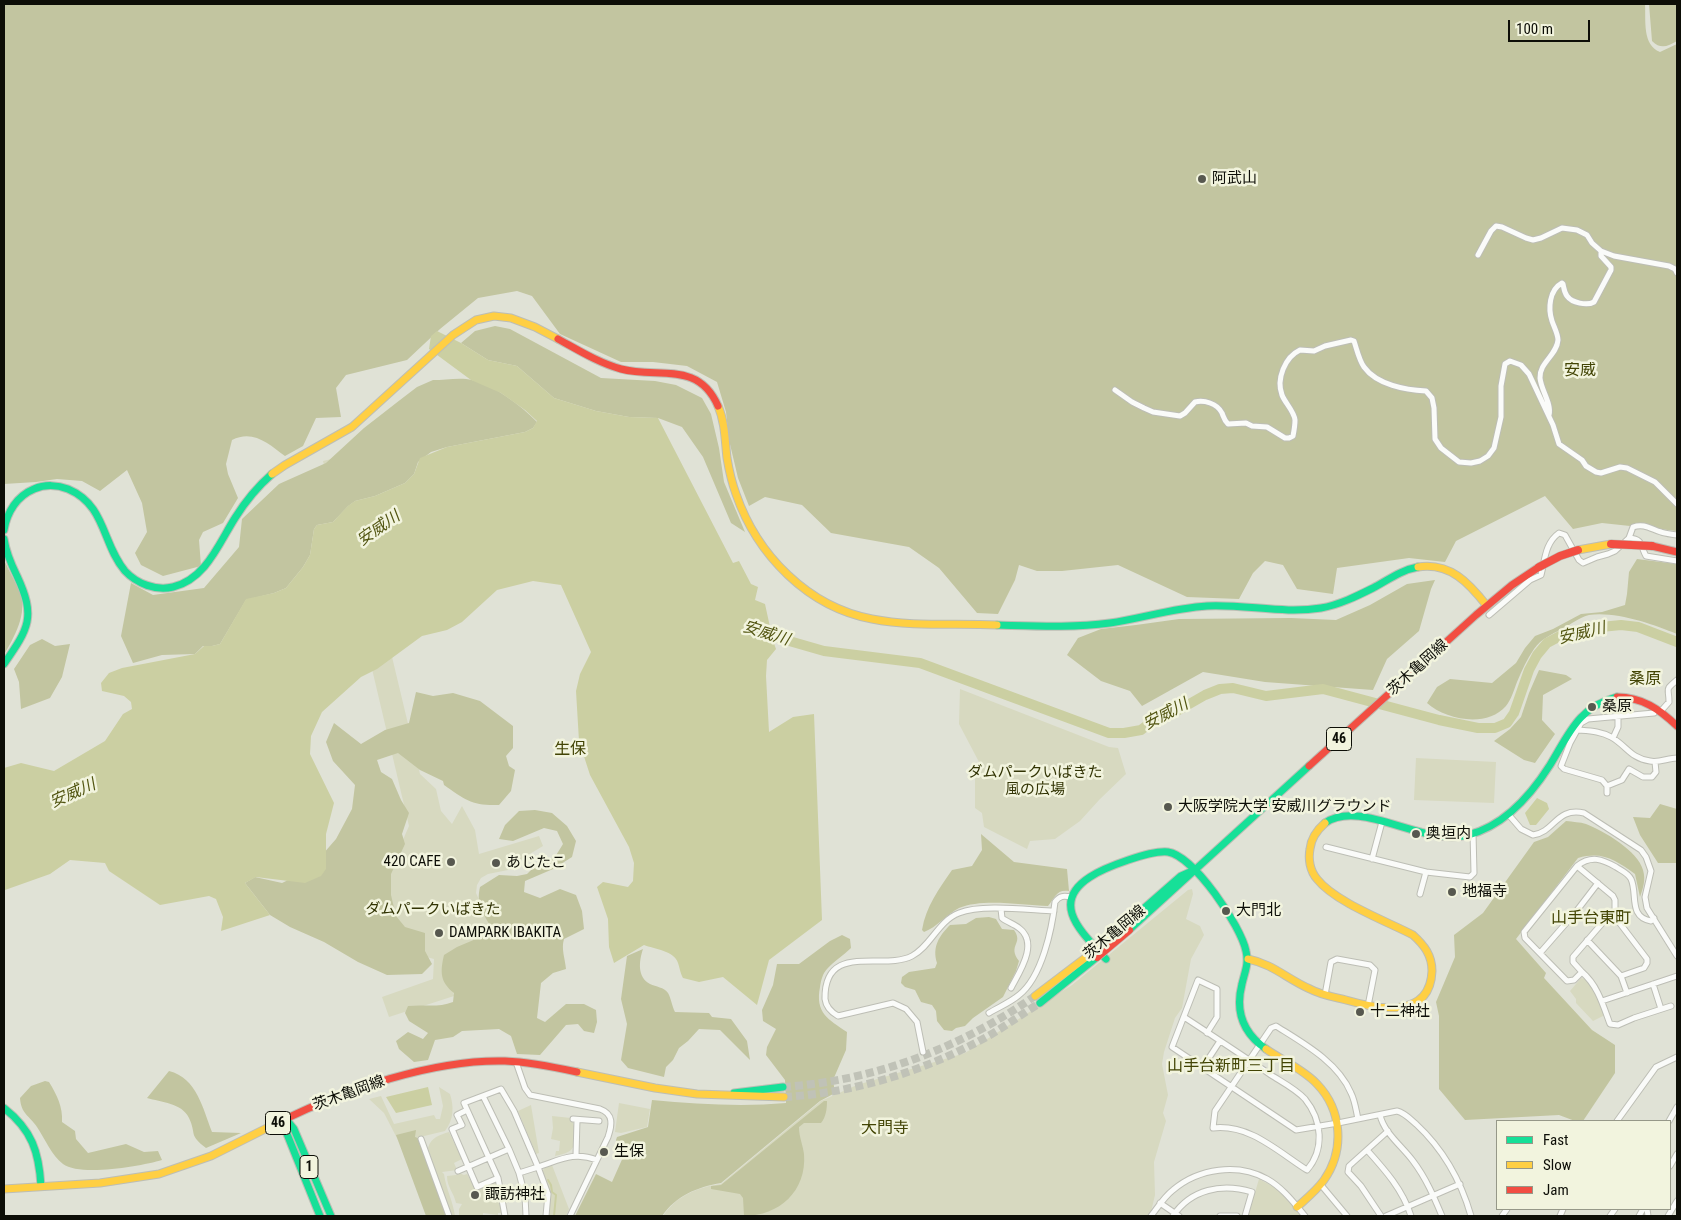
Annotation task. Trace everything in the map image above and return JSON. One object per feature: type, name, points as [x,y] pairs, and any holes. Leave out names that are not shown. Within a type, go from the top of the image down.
[{"type":"street","points":[[1478,255],[1491,231],[1496,226],[1533,240],[1562,228],[1583,232],[1601,251],[1614,256],[1669,266],[1675,269],[1677,273]]},
{"type":"street","points":[[1548,416],[1550,410],[1540,378],[1543,367],[1551,358],[1558,343],[1558,337],[1551,319],[1551,297],[1556,287],[1562,283],[1564,284],[1565,293],[1570,300],[1585,304],[1594,302],[1600,294],[1611,270],[1611,267],[1601,256],[1601,251]]},
{"type":"street","points":[[4,530],[14,503],[23,496],[36,488],[45,486],[68,488],[88,500],[95,510],[103,524],[114,552],[125,570],[141,583],[152,587],[176,587],[196,576],[206,566],[242,506],[276,472],[341,435],[462,328],[485,318],[502,316],[522,322],[619,368],[646,372],[669,371],[691,376],[709,390],[717,400],[722,420],[728,466],[736,496],[751,528],[773,561],[794,581],[842,611],[884,621],[1066,627],[1109,623],[1187,608],[1234,605],[1304,609],[1320,608],[1339,603],[1366,591],[1396,574],[1412,568],[1433,566],[1455,573],[1476,592],[1487,606]]},
{"type":"street","points":[[1115,390],[1153,412],[1180,416],[1195,402],[1207,402],[1219,409],[1228,424],[1246,423],[1252,426],[1268,427],[1286,438],[1290,438],[1293,436],[1295,418],[1280,387],[1285,365],[1300,350],[1314,352],[1332,344],[1351,340],[1354,341],[1364,366],[1370,374],[1402,388],[1426,391],[1432,398],[1434,408],[1435,439],[1441,448],[1459,462],[1471,463],[1480,461],[1488,456],[1494,448],[1501,417],[1502,376],[1505,364],[1510,361],[1521,365],[1529,374],[1559,444],[1596,472],[1601,473],[1620,467],[1627,468],[1656,482],[1677,504]]},
{"type":"street","points":[[1489,615],[1530,580],[1542,575],[1547,548],[1559,533],[1565,535],[1579,560],[1583,563],[1597,556],[1608,554],[1628,538],[1631,530],[1638,525],[1677,535]]},
{"type":"street","points":[[1628,538],[1639,540],[1646,556],[1677,561]]},
{"type":"street","points":[[4,539],[8,556],[27,597],[29,612],[27,628],[4,664]]},
{"type":"street","name":"茨木亀岡線","points":[[1040,1003],[1099,956],[1127,928],[1194,870],[1476,615],[1525,575],[1560,556],[1578,550],[1611,544],[1652,546],[1677,552]]},
{"type":"street","points":[[1579,721],[1657,712],[1669,702],[1668,688],[1677,680]]},
{"type":"street","points":[[1248,959],[1271,965],[1306,988],[1325,995],[1392,1010],[1416,1002],[1428,988],[1431,980],[1430,955],[1426,948],[1414,935],[1322,885],[1312,872],[1309,854],[1317,831],[1328,821],[1343,815],[1352,815],[1432,837],[1452,838],[1473,833],[1495,823],[1508,814],[1536,783],[1579,721],[1605,700],[1620,697],[1636,698],[1650,704],[1657,712],[1677,726]]},
{"type":"street","points":[[1613,738],[1618,728],[1618,716]]},
{"type":"street","points":[[1579,721],[1561,766],[1564,769],[1602,780],[1607,786],[1607,793]]},
{"type":"street","points":[[1577,730],[1598,731],[1613,738],[1635,757],[1655,762],[1677,758]]},
{"type":"street","points":[[1607,786],[1622,780],[1629,769],[1643,777],[1652,777],[1656,772],[1655,762]]},
{"type":"street","points":[[1508,814],[1521,829],[1533,835],[1546,831],[1564,814],[1576,811],[1584,813],[1641,850],[1650,863],[1651,871],[1645,902],[1677,956]]},
{"type":"street","points":[[1372,859],[1382,822]]},
{"type":"street","points":[[1326,847],[1426,872],[1470,877],[1474,873],[1473,833]]},
{"type":"street","points":[[1099,956],[1074,919],[1071,908],[1072,897],[1082,880],[1097,872],[1154,853],[1170,852],[1184,860],[1208,884],[1240,932],[1245,945],[1248,959],[1238,1005],[1245,1028],[1260,1044],[1316,1082],[1330,1100],[1338,1123],[1339,1139],[1334,1165],[1321,1185],[1297,1207]]},
{"type":"street","points":[[1582,972],[1574,980],[1567,981],[1524,938],[1524,932],[1577,866],[1587,860],[1601,859],[1627,874],[1631,881],[1634,903],[1639,915],[1645,920],[1651,921],[1654,918]]},
{"type":"street","points":[[1577,866],[1613,896],[1615,900],[1615,918],[1647,959],[1644,968],[1621,976]]},
{"type":"street","points":[[1420,894],[1426,872]]},
{"type":"street","points":[[1540,953],[1598,883]]},
{"type":"street","points":[[989,1013],[1019,995],[1027,987],[1046,947],[1055,902],[1062,895],[1072,897]]},
{"type":"street","points":[[923,1052],[917,1022],[906,1008],[893,1003],[838,1016],[830,1011],[825,1001],[826,987],[830,976],[838,967],[850,961],[909,957],[922,950],[944,922],[958,913],[976,908],[1054,911]]},
{"type":"street","points":[[1001,909],[1002,918],[1019,928],[1025,934],[1029,944],[1027,955],[1011,988]]},
{"type":"street","points":[[1615,918],[1605,920],[1573,957],[1573,962],[1591,980],[1602,1001],[1610,1024],[1618,1025],[1671,1006]]},
{"type":"street","points":[[1587,940],[1621,976],[1627,993]]},
{"type":"street","name":"茨木亀岡線","points":[[1035,996],[1099,956]]},
{"type":"street","points":[[1325,995],[1332,962],[1337,959],[1370,965],[1376,970],[1368,1006]]},
{"type":"street","points":[[1602,1001],[1677,976]]},
{"type":"street","points":[[1207,1033],[1217,1017],[1217,989],[1198,980],[1172,1047],[1296,1130],[1397,1111],[1402,1112],[1434,1142],[1443,1154],[1460,1184],[1471,1216]]},
{"type":"street","points":[[1653,984],[1661,1009]]},
{"type":"street","points":[[1184,1017],[1207,1033],[1220,1041],[1248,1060],[1304,1098],[1314,1115],[1318,1127],[1319,1140],[1317,1152],[1307,1170],[1248,1132],[1232,1128],[1214,1128],[1215,1111],[1248,1060],[1271,1028],[1276,1026],[1336,1069],[1351,1093],[1358,1119]]},
{"type":"street","points":[[1203,1067],[1220,1041]]},
{"type":"street","points":[[1618,1120],[1656,1067],[1677,1057]]},
{"type":"street","points":[[516,1062],[527,1091],[533,1097],[600,1109],[608,1114],[611,1120],[612,1127],[570,1216]]},
{"type":"street","name":"茨木亀岡線","points":[[4,1189],[108,1182],[159,1174],[211,1156],[286,1119],[360,1088],[420,1071],[464,1063],[516,1062],[556,1066],[655,1088],[697,1094],[750,1094],[784,1097]]},
{"type":"street","name":"茨木亀岡線","points":[[750,1094],[784,1087]]},
{"type":"street","points":[[505,1216],[498,1178],[464,1103],[501,1089],[514,1111],[548,1194],[546,1216]]},
{"type":"street","points":[[483,1096],[519,1173],[526,1196],[526,1216]]},
{"type":"street","points":[[1670,1120],[1677,1107]]},
{"type":"street","points":[[4,1108],[26,1128],[34,1142],[39,1160],[42,1186]]},
{"type":"street","points":[[468,1110],[457,1115],[462,1125],[452,1129],[477,1187],[498,1178]]},
{"type":"street","points":[[1380,1115],[1382,1124],[1413,1160],[1433,1195],[1442,1216]]},
{"type":"street","name":"1","points":[[286,1119],[287,1134],[320,1216]]},
{"type":"street","name":"1","points":[[286,1119],[294,1129],[331,1216]]},
{"type":"street","points":[[576,1155],[575,1120],[599,1121]]},
{"type":"street","points":[[1380,1216],[1361,1186],[1348,1172],[1349,1166],[1388,1131]]},
{"type":"street","points":[[421,1142],[448,1216]]},
{"type":"street","points":[[458,1171],[509,1149]]},
{"type":"street","points":[[1367,1150],[1387,1172],[1408,1207],[1411,1216]]},
{"type":"street","points":[[519,1173],[576,1155],[587,1156],[597,1160]]},
{"type":"street","points":[[1151,1216],[1160,1203],[1179,1185],[1216,1170],[1237,1170],[1267,1179],[1277,1186],[1306,1216]]},
{"type":"street","points":[[1386,1216],[1460,1184]]},
{"type":"street","points":[[1321,1185],[1347,1216]]},
{"type":"street","points":[[1160,1203],[1175,1215],[1185,1202],[1197,1195],[1212,1190],[1233,1187],[1252,1192],[1245,1216]]},
{"type":"street","points":[[1668,1216],[1677,1201]]},
{"type":"street","points":[[1220,1216],[1237,1216]]},
{"type":"green space","name":"ダムパークいばきた","points":[[344,456],[420,774],[436,789],[441,811],[452,824],[462,806],[475,830],[479,854],[539,836],[543,846],[523,858],[513,869],[488,874],[481,878],[477,885],[476,893],[490,924],[483,938],[450,955],[454,996],[389,1017],[382,997],[433,979],[434,959],[423,956],[406,947],[384,883],[409,826],[323,461]]},
{"type":"green space","name":"ダムパークいばきた 風の広場","points":[[960,689],[1109,747],[1118,748],[1126,774],[1080,821],[1055,839],[1030,841],[1027,849],[984,827],[982,813],[975,808],[975,772],[979,762],[959,724]]},
{"type":"green space","points":[[1416,758],[1496,762],[1494,803],[1414,800]]},
{"type":"green space","points":[[1192,889],[1193,894],[1186,919],[1200,926],[1204,935],[1191,959],[1182,1008],[1175,1018],[1164,1052],[1162,1064],[1168,1095],[1163,1113],[1166,1121],[1154,1162],[1155,1195],[1150,1216],[663,1216],[674,1203],[688,1194],[704,1187],[721,1184],[821,1101],[857,1085],[965,1053],[1072,985],[1188,890]]},
{"type":"green space","points":[[1581,978],[1586,979],[1596,994],[1605,1015],[1593,1021],[1576,1003],[1576,999],[1570,991]]},
{"type":"green space","points":[[439,1087],[450,1094],[452,1104],[452,1117],[445,1131],[399,1142],[384,1113],[369,1099],[381,1096],[394,1124],[434,1115],[436,1119],[440,1119],[443,1106]]},
{"type":"green space","points":[[619,1103],[650,1109],[647,1127],[621,1133],[615,1132]]},
{"type":"green space","points":[[531,1105],[539,1153],[536,1154],[518,1111]]},
{"type":"green space","points":[[552,1116],[571,1118],[575,1134],[571,1150],[555,1156],[556,1151],[559,1151],[560,1141],[551,1139],[553,1128]]},
{"type":"green space","points":[[449,1132],[462,1159],[454,1163],[457,1170],[442,1172],[455,1216],[450,1216],[428,1148],[429,1144],[439,1135]]},
{"type":"green space","points":[[552,1165],[569,1209],[566,1216],[549,1216],[550,1194],[542,1172],[545,1167]]},
{"type":"green space","name":"諏訪神社","points":[[459,1173],[467,1174],[476,1190],[497,1182],[502,1213],[498,1213],[498,1215],[483,1213],[483,1215],[487,1216],[459,1216],[459,1209],[462,1204],[456,1203],[447,1176]]},
{"type":"green space","points":[[1259,1179],[1276,1188],[1302,1216],[1248,1216]]},
{"type":"shaded area","points":[[4,4],[1645,4],[1646,31],[1650,44],[1654,49],[1660,52],[1677,44],[1677,531],[1602,523],[1573,529],[1545,496],[1456,541],[1445,562],[1409,558],[1337,568],[1333,594],[1297,589],[1283,565],[1265,561],[1253,573],[1239,599],[1187,597],[1118,565],[1062,571],[1037,571],[1019,565],[1015,580],[998,614],[977,613],[939,568],[909,547],[831,533],[802,505],[765,497],[749,506],[738,478],[729,440],[726,412],[717,382],[687,366],[653,362],[621,362],[560,334],[532,296],[517,291],[478,298],[440,329],[407,360],[346,375],[336,388],[341,417],[316,418],[303,446],[285,456],[267,443],[254,437],[247,436],[232,440],[226,464],[238,498],[223,523],[203,532],[199,540],[201,566],[163,576],[141,565],[135,553],[147,532],[142,503],[127,470],[100,491],[82,481],[57,479],[4,484]]},
{"type":"shaded area","points":[[1649,4],[1677,4],[1677,41],[1668,46],[1658,46],[1652,41]]},
{"type":"shaded area","points":[[495,326],[510,329],[601,378],[655,381],[676,385],[702,398],[711,414],[724,482],[745,532],[731,523],[703,457],[682,427],[658,418],[629,417],[596,411],[554,398],[517,366],[488,360],[461,343],[475,331]]},
{"type":"shaded area","points":[[463,379],[481,383],[507,397],[537,422],[533,428],[525,432],[447,447],[431,452],[418,462],[414,474],[405,483],[375,496],[355,501],[333,522],[317,525],[314,529],[310,555],[286,588],[246,600],[220,644],[203,646],[195,654],[162,655],[133,663],[121,636],[131,583],[153,595],[204,588],[239,547],[242,519],[279,484],[326,463],[364,428],[400,400],[417,387],[433,380]]},
{"type":"shaded area","points":[[1637,559],[1677,564],[1677,634],[1657,626],[1622,617],[1599,614],[1589,615],[1551,635],[1537,645],[1525,665],[1509,701],[1498,713],[1478,719],[1466,719],[1445,714],[1427,703],[1437,687],[1450,679],[1492,683],[1516,663],[1535,636],[1581,614],[1602,612],[1625,605],[1629,572]]},
{"type":"shaded area","points":[[4,560],[20,592],[22,609],[19,625],[4,655]]},
{"type":"shaded area","points":[[1435,580],[1419,631],[1387,659],[1373,690],[1265,682],[1203,672],[1142,706],[1130,691],[1101,681],[1067,655],[1078,638],[1101,629],[1179,619],[1291,618],[1336,620],[1370,605],[1407,584]]},
{"type":"shaded area","points":[[42,639],[55,646],[70,644],[62,677],[50,698],[21,709],[19,682],[14,669],[30,645]]},
{"type":"shaded area","points":[[1539,670],[1566,675],[1572,679],[1543,695],[1542,720],[1555,734],[1535,763],[1524,760],[1494,741],[1510,729],[1521,717]]},
{"type":"shaded area","points":[[416,692],[433,696],[453,693],[480,701],[513,726],[513,748],[506,756],[509,766],[515,770],[511,791],[499,805],[490,805],[476,803],[464,798],[444,785],[443,781],[420,770],[398,753],[377,760],[381,772],[392,779],[409,813],[402,834],[405,844],[391,874],[391,895],[396,916],[405,927],[425,933],[425,951],[432,964],[422,974],[387,975],[358,962],[324,942],[290,927],[270,915],[245,883],[255,877],[282,883],[309,870],[336,839],[352,809],[355,785],[333,761],[326,742],[334,723],[361,744],[385,730],[409,723]]},
{"type":"shaded area","points":[[1660,804],[1677,809],[1677,863],[1658,863],[1640,835],[1633,817],[1650,818]]},
{"type":"shaded area","points":[[535,810],[552,813],[567,826],[576,841],[572,857],[553,869],[525,881],[524,892],[540,898],[560,889],[576,895],[582,911],[584,929],[564,939],[563,950],[566,969],[553,973],[541,983],[537,1018],[545,1022],[566,1004],[584,1004],[596,1010],[597,1022],[594,1033],[584,1031],[578,1024],[566,1025],[540,1055],[517,1054],[511,1036],[499,1029],[462,1031],[453,1037],[435,1040],[428,1060],[414,1062],[399,1049],[396,1041],[408,1032],[423,1039],[428,1033],[409,1021],[405,1013],[408,1006],[453,1002],[454,993],[446,985],[442,976],[444,955],[483,936],[491,927],[479,903],[480,887],[499,875],[517,876],[527,874],[534,867],[555,857],[563,844],[557,831],[544,828],[513,841],[499,839],[505,825],[519,811]]},
{"type":"shaded area","points":[[1566,821],[1584,823],[1611,837],[1628,849],[1640,863],[1643,870],[1644,884],[1640,897],[1635,874],[1615,861],[1602,856],[1578,858],[1516,939],[1546,973],[1544,978],[1592,1030],[1615,1045],[1615,1073],[1584,1120],[1572,1120],[1559,1115],[1465,1120],[1439,1089],[1439,1016],[1436,1002],[1455,957],[1454,935],[1483,913],[1534,842],[1548,837]]},
{"type":"shaded area","points":[[981,834],[1014,862],[1067,869],[1069,891],[1058,893],[1048,906],[990,903],[968,905],[954,911],[924,932],[922,930],[924,921],[930,905],[952,870],[972,866],[982,850]]},
{"type":"shaded area","points":[[989,917],[996,919],[1002,929],[1014,930],[1017,935],[1015,951],[1019,961],[1016,971],[1003,997],[973,1018],[965,1026],[952,1031],[944,1030],[937,1021],[936,1011],[932,1005],[921,1002],[915,990],[905,987],[901,983],[902,977],[909,972],[935,968],[937,963],[936,947],[943,933],[950,925],[966,924],[976,918]]},
{"type":"shaded area","points":[[842,935],[850,939],[851,948],[833,963],[823,975],[819,996],[819,1003],[824,1014],[847,1032],[846,1050],[833,1080],[835,1093],[820,1101],[721,1183],[695,1190],[680,1198],[662,1216],[575,1216],[596,1174],[612,1182],[624,1155],[616,1140],[617,1137],[648,1127],[652,1100],[752,1105],[786,1103],[785,1080],[766,1055],[767,1047],[776,1029],[763,1021],[762,1010],[773,985],[777,964],[799,964],[830,941]]},
{"type":"shaded area","points":[[643,949],[640,968],[643,977],[650,984],[666,991],[675,1012],[709,1013],[712,1017],[731,1019],[747,1041],[750,1060],[720,1030],[699,1029],[679,1048],[673,1060],[666,1067],[664,1077],[628,1068],[621,1060],[627,1024],[621,999],[627,956]]},
{"type":"shaded area","points":[[169,1071],[179,1075],[193,1087],[202,1104],[212,1132],[241,1133],[206,1148],[195,1137],[186,1113],[171,1104],[147,1098]]},
{"type":"shaded area","points":[[45,1081],[49,1082],[57,1096],[62,1111],[62,1122],[75,1131],[76,1139],[88,1153],[126,1144],[144,1152],[158,1151],[162,1160],[140,1165],[97,1170],[71,1168],[63,1164],[52,1152],[37,1127],[24,1111],[21,1103],[20,1098],[31,1086]]},
{"type":"shaded area","points":[[824,1101],[827,1101],[826,1110],[821,1123],[804,1123],[799,1127],[804,1154],[804,1167],[796,1190],[788,1199],[769,1212],[744,1216],[743,1198],[740,1194],[711,1189],[711,1186],[721,1185]]},
{"type":"shaded area","points":[[416,1130],[415,1137],[418,1138],[446,1216],[426,1216],[396,1135]]},
{"type":"water","points":[[437,331],[488,360],[517,366],[554,398],[596,411],[629,417],[658,418],[733,563],[739,561],[751,584],[758,587],[755,600],[765,604],[770,627],[763,629],[765,639],[772,638],[776,649],[767,660],[769,732],[793,717],[814,714],[822,920],[769,960],[757,1005],[723,977],[699,982],[683,978],[678,963],[673,956],[644,945],[614,963],[609,947],[608,919],[597,887],[603,882],[628,887],[633,881],[634,863],[629,847],[590,775],[579,741],[576,691],[580,674],[591,652],[561,585],[533,581],[497,590],[462,622],[447,630],[422,636],[377,669],[361,677],[322,712],[311,736],[310,754],[334,803],[326,834],[326,869],[321,876],[305,883],[256,877],[245,883],[270,915],[221,931],[223,917],[216,899],[209,896],[160,905],[109,871],[105,863],[70,860],[50,874],[5,890],[4,768],[21,763],[54,771],[105,741],[123,714],[132,709],[131,702],[124,696],[102,691],[101,683],[109,673],[122,668],[195,654],[204,646],[220,644],[246,599],[274,593],[286,588],[310,555],[314,529],[317,525],[333,522],[355,501],[375,496],[405,483],[414,474],[420,458],[447,447],[525,432],[533,428],[537,421],[525,410],[501,393],[471,380],[429,349],[431,336]]},
{"type":"water","points":[[1537,798],[1547,803],[1549,809],[1536,825],[1530,825],[1525,813]]},
{"type":"water","points":[[428,1087],[432,1105],[396,1113],[386,1097]]},
{"type":"waterway","name":"安威川","points":[[751,630],[824,651],[920,663],[1109,733],[1141,730],[1150,723],[1177,711],[1205,695],[1220,689],[1233,688],[1266,696],[1323,689],[1439,720],[1478,728],[1495,728],[1507,723],[1514,713],[1529,670],[1537,655],[1547,643],[1562,635],[1591,628],[1621,625],[1638,627],[1677,642]]},
{"type":"waterway","points":[[548,1180],[552,1192],[556,1195],[554,1216]]},
{"type":"tunnel","points":[[783,1087],[817,1084],[850,1078],[915,1059],[977,1031],[1035,996]]},
{"type":"tunnel","points":[[784,1097],[810,1095],[861,1086],[935,1062],[981,1040],[1040,1003]]},
{"type":"traffic: fast","points":[[4,530],[10,511],[18,500],[28,492],[43,486],[56,486],[68,489],[90,505],[97,515],[118,560],[130,576],[141,583],[154,587],[173,587],[184,583],[203,568],[243,506],[256,489],[272,474]]},
{"type":"traffic: fast","points":[[4,539],[9,558],[23,590],[28,612],[24,631],[4,664]]},
{"type":"traffic: fast","points":[[997,625],[1096,625],[1207,606],[1307,610],[1334,605],[1348,600],[1400,573],[1418,567]]},
{"type":"traffic: fast","points":[[1325,823],[1340,817],[1356,816],[1432,835],[1450,837],[1481,831],[1505,817],[1525,798],[1550,765],[1569,732],[1584,715],[1593,707],[1617,697]]},
{"type":"traffic: fast","points":[[1129,930],[1309,766]]},
{"type":"traffic: fast","points":[[1106,959],[1088,939],[1074,919],[1071,908],[1072,898],[1078,887],[1097,873],[1140,856],[1160,852],[1168,852],[1179,856],[1203,878],[1226,910],[1242,940],[1247,960],[1240,994],[1240,1012],[1246,1029],[1266,1049]]},
{"type":"traffic: fast","points":[[1125,925],[1181,876],[1190,872]]},
{"type":"traffic: fast","points":[[1040,1003],[1097,957]]},
{"type":"traffic: fast","points":[[734,1093],[783,1087]]},
{"type":"traffic: fast","points":[[4,1108],[14,1116],[32,1143],[36,1152],[41,1186]]},
{"type":"traffic: fast","points":[[286,1119],[294,1129],[331,1216]]},
{"type":"traffic: fast","points":[[286,1120],[287,1134],[320,1216]]},
{"type":"traffic: slow","points":[[272,474],[352,427],[453,335],[476,320],[494,316],[511,318],[535,327],[558,339]]},
{"type":"traffic: slow","points":[[718,406],[731,476],[745,516],[757,538],[771,557],[806,590],[827,603],[849,613],[872,619],[919,624],[997,625]]},
{"type":"traffic: slow","points":[[1578,550],[1611,544]]},
{"type":"traffic: slow","points":[[1418,567],[1440,568],[1458,576],[1466,582],[1487,606]]},
{"type":"traffic: slow","points":[[1248,959],[1265,964],[1319,993],[1372,1006],[1386,1008],[1412,1004],[1422,997],[1429,987],[1432,971],[1431,960],[1427,951],[1413,935],[1348,903],[1325,887],[1315,876],[1311,869],[1309,853],[1315,835],[1325,823]]},
{"type":"traffic: slow","points":[[1093,952],[1125,925]]},
{"type":"traffic: slow","points":[[1035,996],[1093,952]]},
{"type":"traffic: slow","points":[[1266,1049],[1299,1069],[1317,1084],[1332,1106],[1336,1118],[1338,1143],[1331,1168],[1312,1194],[1297,1207]]},
{"type":"traffic: slow","points":[[577,1072],[655,1088],[697,1094],[784,1097]]},
{"type":"traffic: slow","points":[[4,1189],[100,1183],[159,1174],[211,1156],[281,1121]]},
{"type":"traffic: jam","points":[[558,339],[597,360],[621,369],[635,372],[676,374],[700,382],[710,392],[718,406]]},
{"type":"traffic: jam","points":[[1611,544],[1652,546]]},
{"type":"traffic: jam","points":[[1652,546],[1677,552]]},
{"type":"traffic: jam","points":[[1539,567],[1560,556],[1578,550]]},
{"type":"traffic: jam","points":[[1309,766],[1476,615],[1512,585],[1539,567]]},
{"type":"traffic: jam","points":[[1617,697],[1634,699],[1650,705],[1677,726]]},
{"type":"traffic: jam","points":[[1097,957],[1129,930]]},
{"type":"traffic: jam","points":[[281,1121],[306,1109],[361,1088],[419,1071],[449,1065],[505,1061],[577,1072]]},
{"type":"place","name":"阿武山","points":[[1202,179]]},
{"type":"place","name":"桑原","points":[[1592,707]]},
{"type":"place","name":"大阪学院大学 安威川グラウンド","points":[[1168,807]]},
{"type":"place","name":"奥垣内","points":[[1416,834]]},
{"type":"place","name":"420 CAFE","points":[[451,862]]},
{"type":"place","name":"あじたこ","points":[[496,863]]},
{"type":"place","name":"地福寺","points":[[1452,892]]},
{"type":"place","name":"大門北","points":[[1226,911]]},
{"type":"place","name":"DAMPARK IBAKITA","points":[[439,933]]},
{"type":"place","name":"十二神社","points":[[1360,1012]]},
{"type":"place","name":"生保","points":[[604,1152]]},
{"type":"place","name":"諏訪神社","points":[[475,1195]]},
{"type":"district","name":"安威","points":[[1580,371]]},
{"type":"district","name":"桑原","points":[[1645,680]]},
{"type":"district","name":"生保","points":[[570,750]]},
{"type":"district","name":"山手台東町","points":[[1591,919]]},
{"type":"district","name":"山手台新町三丁目","points":[[1231,1067]]},
{"type":"district","name":"大門寺","points":[[885,1129]]}]
